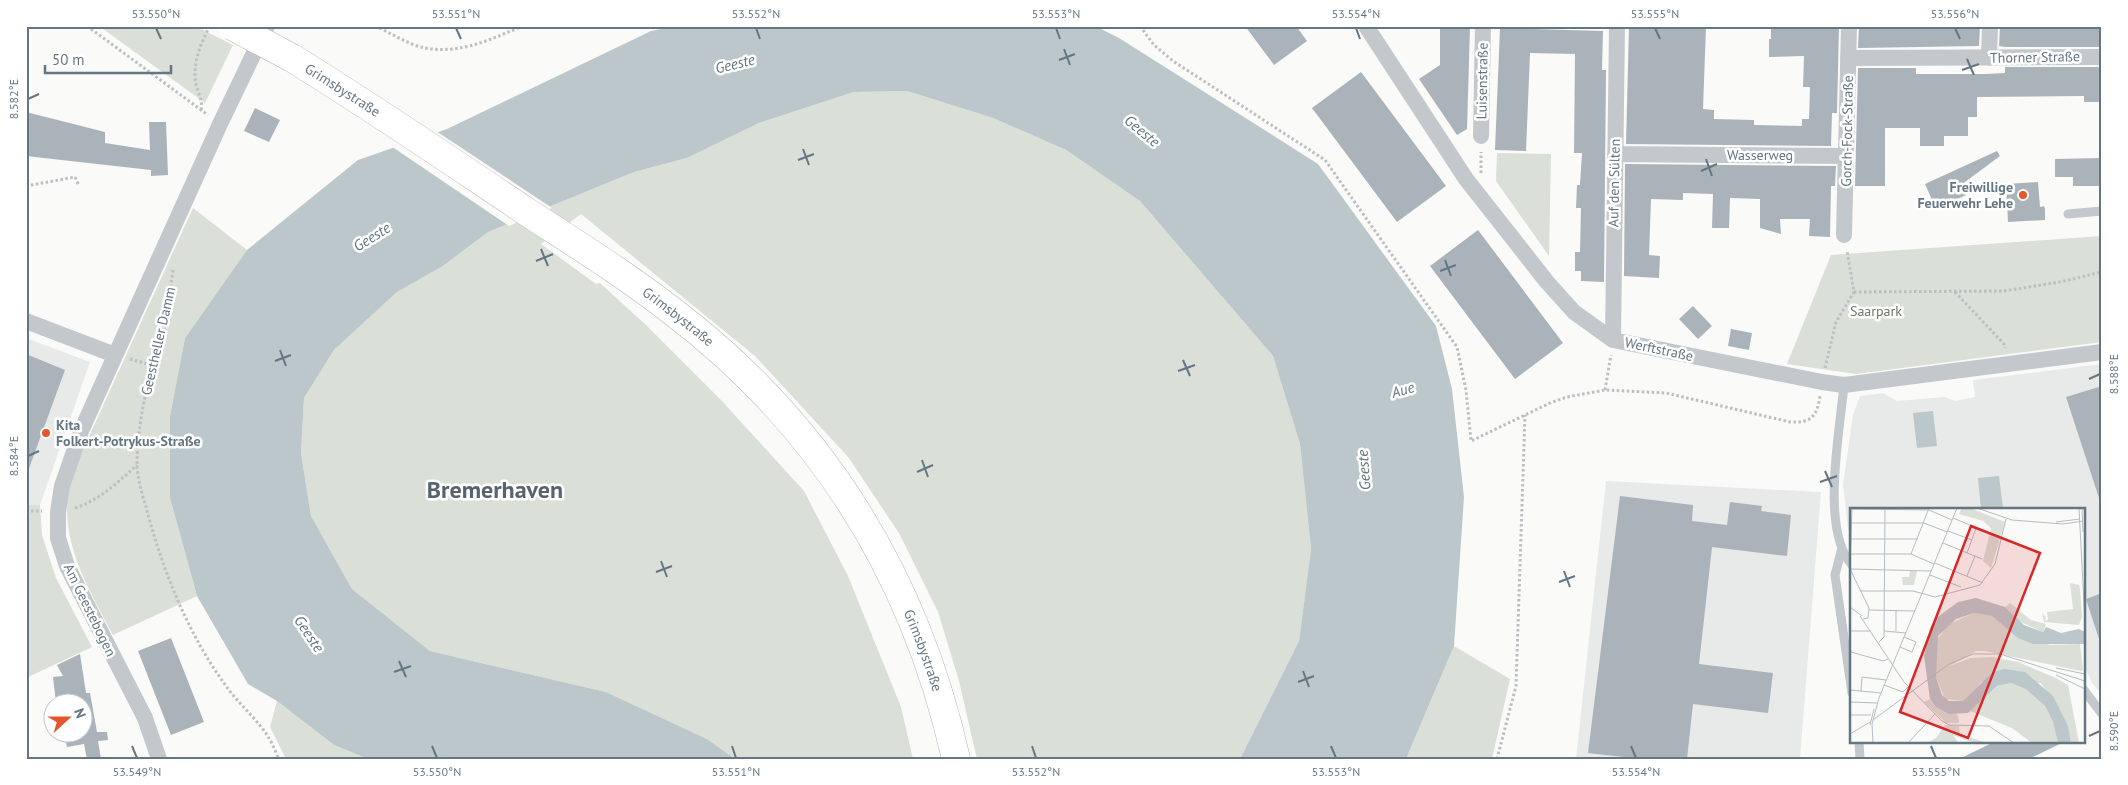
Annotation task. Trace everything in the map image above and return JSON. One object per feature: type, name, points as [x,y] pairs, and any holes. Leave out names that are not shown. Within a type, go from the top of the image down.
[{"type":"highway","name":"Grimsbystraße","points":[[232,26],[292,58],[356,97],[608,266],[672,311],[729,359],[778,406],[823,462],[856,509],[885,559],[911,614],[931,667],[948,721],[956,759]]},
{"type":"street","points":[[220,124],[268,26]]},
{"type":"street","name":"Werftstraße","points":[[1366,26],[1466,179],[1547,282],[1574,312],[1613,340],[1844,385],[2102,352]]},
{"type":"street","name":"Luisenstraße","points":[[1481,136],[1483,26]]},
{"type":"street","name":"Auf den Sülten","points":[[1613,340],[1617,26]]},
{"type":"street","name":"Gorch-Fock-Straße","points":[[1844,235],[1849,26]]},
{"type":"street","points":[[1989,58],[1990,26]]},
{"type":"street","name":"Thorner Straße","points":[[1848,58],[2102,57]]},
{"type":"street","name":"Am Geestebogen","points":[[159,759],[145,718],[67,566],[58,538],[58,512],[62,486],[71,458],[115,355],[220,124]]},
{"type":"street","name":"Wasserweg","points":[[1615,154],[1846,156]]},
{"type":"street","points":[[26,321],[115,355]]},
{"type":"lane","points":[[2068,214],[2102,211]]},
{"type":"lane","points":[[1844,385],[1836,463],[1834,507],[1836,529],[1842,548],[1850,562]]},
{"type":"lane","points":[[1842,548],[1835,575],[1850,679]]},
{"type":"lane","points":[[2086,693],[2102,714]]},
{"type":"lane","points":[[1859,742],[1860,759]]},
{"type":"path","points":[[88,26],[220,124]]},
{"type":"path","points":[[201,110],[202,104],[196,86],[195,74],[197,58],[209,28],[206,26]]},
{"type":"path","points":[[375,26],[423,48],[453,50],[478,44],[518,28]]},
{"type":"path","points":[[1140,26],[1154,45],[1173,61],[1325,160],[1457,348],[1466,390],[1471,441],[1567,397],[1605,390],[1666,393],[1801,423],[1813,416],[1818,410],[1822,382],[1836,322],[1854,292],[1844,235]]},
{"type":"path","points":[[1481,136],[1481,198]]},
{"type":"path","points":[[26,186],[75,177],[78,186]]},
{"type":"path","name":"Geestheller Damm","points":[[174,265],[143,406],[137,464],[151,528],[172,586],[198,641],[226,686],[267,735],[279,759]]},
{"type":"path","points":[[1854,292],[2004,291],[2060,282],[2102,272]]},
{"type":"path","points":[[1954,291],[2004,344],[2010,364]]},
{"type":"path","points":[[1605,390],[1613,340]]},
{"type":"path","points":[[1497,759],[1516,686],[1525,415]]},
{"type":"path","points":[[58,512],[86,505],[101,495],[137,464]]},
{"type":"shaded area","name":"Kita Folkert-Potrykus-Straße","points":[[26,338],[90,362],[40,505],[26,505]]},
{"type":"shaded area","points":[[2102,364],[2102,695],[2092,683],[2086,670],[2086,508],[1850,508],[1850,533],[1848,529],[1843,485],[1853,415],[1860,396],[1883,393],[1897,401],[1945,397],[1955,401],[1975,397],[1973,380]]},
{"type":"shaded area","points":[[1606,481],[1821,492],[1800,759],[1576,759]]},
{"type":"green space","points":[[99,26],[195,26],[233,45],[205,103]]},
{"type":"green space","points":[[907,91],[993,118],[1066,150],[1140,201],[1273,356],[1300,444],[1311,549],[1299,641],[1240,759],[977,759],[959,681],[938,612],[899,533],[849,458],[755,356],[581,214],[541,244],[596,284],[600,283],[648,327],[721,400],[804,491],[848,576],[901,707],[913,759],[735,759],[707,739],[606,692],[430,651],[352,589],[311,516],[301,453],[304,398],[334,350],[397,292],[443,266],[488,232],[634,172],[687,158],[759,123],[854,92]]},
{"type":"green space","points":[[1497,153],[1551,154],[1549,256],[1496,181]]},
{"type":"green space","points":[[193,208],[247,250],[185,338],[170,416],[170,498],[197,596],[113,635],[86,583],[72,546],[67,508],[69,488],[78,461]]},
{"type":"green space","name":"Saarpark","points":[[2102,236],[2102,342],[1856,374],[1787,364],[1831,255]]},
{"type":"green space","points":[[26,505],[40,505],[42,535],[56,578],[92,647],[26,678]]},
{"type":"green space","points":[[1454,646],[1510,679],[1492,759],[1406,759]]},
{"type":"green space","points":[[277,701],[334,745],[368,759],[286,759],[270,727]]},
{"type":"water","points":[[676,26],[1095,26],[1119,38],[1318,164],[1436,326],[1452,389],[1464,497],[1454,646],[1406,759],[1240,759],[1299,641],[1311,549],[1300,444],[1273,356],[1140,201],[1066,150],[993,118],[907,91],[854,92],[759,123],[687,158],[634,172],[488,232],[443,266],[397,292],[334,350],[304,398],[301,453],[311,516],[352,589],[430,651],[606,692],[707,739],[735,759],[368,759],[334,745],[277,701],[248,684],[197,596],[170,498],[170,416],[185,338],[247,250],[358,160],[447,129],[651,31]]},
{"type":"water","points":[[1933,411],[1937,446],[1917,448],[1913,413]]},
{"type":"water","points":[[1999,476],[2003,508],[1981,508],[1978,478]]},
{"type":"pier","points":[[436,131],[552,208],[509,226],[391,146]]},
{"type":"building","points":[[1245,26],[1296,26],[1307,41],[1274,65]]},
{"type":"building","points":[[1447,26],[1470,26],[1467,129],[1457,135],[1419,79],[1440,65],[1440,29],[1447,29]]},
{"type":"building","points":[[1629,26],[1706,26],[1703,109],[1714,110],[1714,119],[1754,120],[1754,125],[1802,126],[1802,119],[1809,119],[1810,87],[1803,87],[1804,56],[1769,57],[1771,26],[1839,26],[1837,113],[1832,113],[1831,146],[1626,144]]},
{"type":"building","points":[[1859,26],[1980,26],[1979,46],[1858,48]]},
{"type":"building","points":[[2000,26],[2102,26],[2102,47],[1999,46]]},
{"type":"building","points":[[1500,28],[1603,31],[1602,70],[1606,70],[1604,282],[1581,281],[1581,271],[1575,271],[1575,252],[1580,252],[1581,208],[1576,208],[1577,185],[1580,185],[1582,153],[1574,153],[1575,54],[1530,53],[1526,151],[1495,150]]},
{"type":"building","points":[[2005,67],[2102,67],[2102,102],[2084,102],[2084,96],[1977,97],[1977,117],[1968,117],[1968,136],[1944,136],[1944,146],[1920,146],[1920,128],[1885,128],[1885,186],[1855,186],[1858,68],[1916,68],[1916,74],[1986,74],[2005,73]]},
{"type":"building","points":[[1361,72],[1446,186],[1397,222],[1312,108]]},
{"type":"building","points":[[255,108],[280,120],[269,142],[244,131]]},
{"type":"building","points":[[26,112],[105,132],[105,143],[150,150],[149,122],[166,122],[168,175],[151,176],[151,170],[26,156]]},
{"type":"building","points":[[1997,151],[2000,156],[1961,185],[1966,195],[1936,209],[1925,184]]},
{"type":"building","points":[[2102,158],[2102,186],[2073,186],[2073,177],[2055,177],[2055,159]]},
{"type":"building","points":[[1625,164],[1836,166],[1835,186],[1831,186],[1830,237],[1809,236],[1810,219],[1780,219],[1781,234],[1760,228],[1760,199],[1730,198],[1729,228],[1712,228],[1713,194],[1683,193],[1683,200],[1651,199],[1649,255],[1660,256],[1659,278],[1624,276]]},
{"type":"building","name":"Freiwillige Feuerwehr Lehe","points":[[2038,182],[2040,207],[2044,206],[2045,220],[2008,222],[2006,184]]},
{"type":"building","points":[[1478,230],[1563,343],[1515,379],[1430,266]]},
{"type":"building","points":[[1693,306],[1712,326],[1698,339],[1679,319]]},
{"type":"building","points":[[1731,329],[1752,333],[1749,350],[1728,346]]},
{"type":"building","points":[[26,354],[65,370],[28,471],[26,471]]},
{"type":"building","points":[[2102,386],[2102,497],[2099,498],[2066,397]]},
{"type":"building","points":[[1620,496],[1693,505],[1692,521],[1727,525],[1730,502],[1762,506],[1761,511],[1791,515],[1787,556],[1712,547],[1699,664],[1773,673],[1768,713],[1693,704],[1687,759],[1641,759],[1588,753]]},
{"type":"building","points":[[2102,593],[2102,639],[2099,639],[2086,599]]},
{"type":"building","points":[[171,638],[204,722],[171,735],[138,651]]},
{"type":"building","points":[[80,654],[86,692],[55,692],[53,677],[63,676],[57,665]]},
{"type":"building","points":[[92,704],[97,732],[107,732],[108,740],[98,741],[101,759],[87,759],[84,744],[67,747],[66,742],[92,742]]},
{"type":"building","points":[[1994,742],[2064,742],[2029,759],[1959,759]]},
{"type":"place","name":"Freiwillige Feuerwehr Lehe","points":[[2023,195]]},
{"type":"place","name":"Kita Folkert-Potrykus-Straße","points":[[46,433]]},
{"type":"district","name":"Bremerhaven","points":[[495,490]]},
{"type":"water label","name":"Geeste","points":[[735,64]]},
{"type":"water label","name":"Geeste","points":[[1142,131]]},
{"type":"water label","name":"Geeste","points":[[372,237]]},
{"type":"water label","name":"Aue","points":[[1403,390]]},
{"type":"water label","name":"Geeste","points":[[1364,470]]},
{"type":"water label","name":"Geeste","points":[[309,634]]}]
